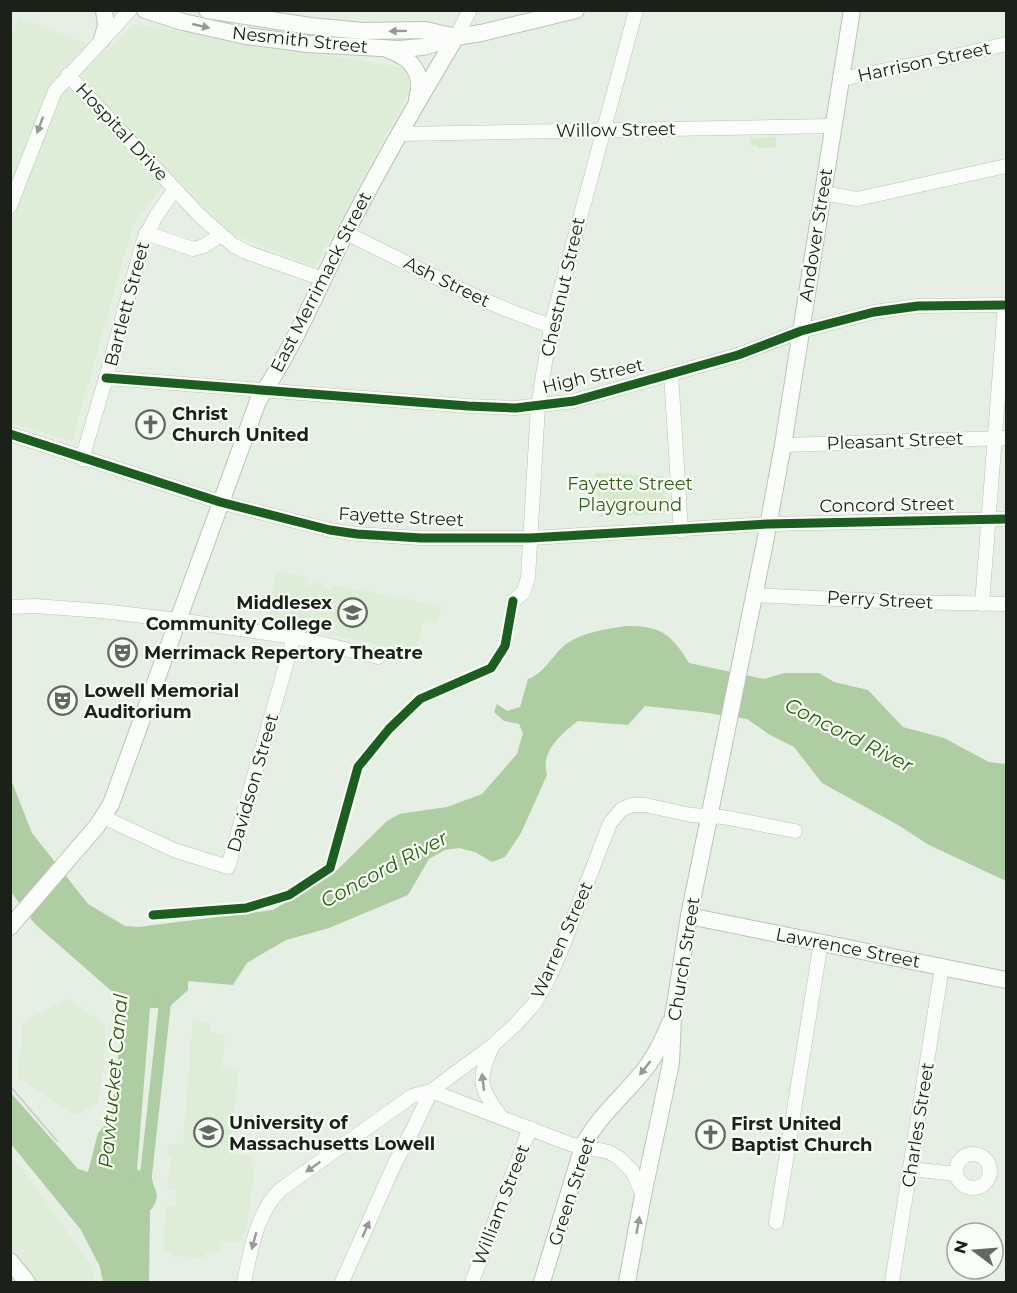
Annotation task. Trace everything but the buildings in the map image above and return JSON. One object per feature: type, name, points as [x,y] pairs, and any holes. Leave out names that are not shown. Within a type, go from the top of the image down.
[{"type":"main road","points":[[102,40],[106,25],[104,10]]},
{"type":"main road","name":"Nesmith Street","points":[[145,10],[183,22],[246,36],[308,44],[383,48],[423,47],[456,37],[576,10]]},
{"type":"main road","name":"Nesmith Street","points":[[207,10],[310,26],[363,31],[425,30],[456,37]]},
{"type":"main road","name":"Andover Street","points":[[745,636],[783,445],[852,10]]},
{"type":"main road","name":"East Merrimack Street","points":[[16,920],[103,817],[119,784],[249,421],[346,233],[456,37]]},
{"type":"main road","points":[[383,48],[399,54],[414,66],[419,95],[413,111]]},
{"type":"main road","name":"Church Street","points":[[627,1282],[671,1063],[673,1017],[689,916],[745,636]]},
{"type":"main road","name":"Lawrence Street","points":[[689,916],[1006,980]]},
{"type":"main road","name":"Green Street","points":[[542,1282],[583,1146],[598,1121],[647,1066],[673,1017]]},
{"type":"main road","points":[[10,1261],[27,1282]]},
{"type":"street","points":[[10,206],[51,98],[68,75],[130,10]]},
{"type":"street","name":"East Merrimack Street","points":[[456,37],[470,10]]},
{"type":"street","name":"Chestnut Street","points":[[513,601],[523,593],[528,578],[538,406],[551,326],[636,10]]},
{"type":"street","name":"Harrison Street","points":[[841,79],[1006,44]]},
{"type":"street","name":"Hospital Drive","points":[[68,75],[175,189],[233,245],[246,252],[323,279]]},
{"type":"street","name":"Willow Street","points":[[400,134],[833,126]]},
{"type":"street","points":[[822,194],[857,199],[1006,166]]},
{"type":"street","name":"Bartlett Street","points":[[82,459],[106,378],[136,261],[146,234],[175,189]]},
{"type":"street","name":"Ash Street","points":[[346,233],[474,297],[551,326]]},
{"type":"street","points":[[146,234],[193,249],[204,246],[221,235]]},
{"type":"street","points":[[982,604],[988,519],[1001,438],[1006,305]]},
{"type":"street","name":"High Street","points":[[106,378],[516,408],[574,401],[738,355],[801,331],[858,315],[918,306],[1006,305]]},
{"type":"street","points":[[671,374],[681,531]]},
{"type":"street","name":"Fayette Street","points":[[10,434],[220,502],[330,530],[357,534],[421,538],[530,538],[681,531],[768,524]]},
{"type":"street","name":"Pleasant Street","points":[[783,445],[1001,438]]},
{"type":"street","name":"Concord Street","points":[[768,524],[1006,519]]},
{"type":"street","name":"Perry Street","points":[[753,595],[1006,604]]},
{"type":"street","points":[[10,607],[79,609],[178,620],[294,637],[378,657]]},
{"type":"street","name":"Davidson Street","points":[[103,817],[174,850],[228,867],[294,637]]},
{"type":"street","name":"Warren Street","points":[[244,1282],[257,1230],[269,1202],[275,1196],[412,1096],[431,1091],[493,1045],[528,1012],[548,980],[610,823],[622,808],[632,805],[645,806],[710,815],[795,831]]},
{"type":"street","points":[[776,1222],[820,942]]},
{"type":"street","name":"Charles Street","points":[[892,1282],[942,967]]},
{"type":"street","points":[[493,1045],[481,1079],[487,1098],[501,1117]]},
{"type":"street","points":[[342,1282],[395,1163],[431,1091],[570,1144],[609,1152],[632,1171],[643,1195]]},
{"type":"street","name":"William Street","points":[[472,1282],[530,1128]]},
{"type":"street","points":[[911,1169],[956,1174]]},
{"type":"shaded area","points":[[19,18],[107,51],[134,24],[400,67],[407,72],[411,80],[409,92],[315,267],[220,229],[173,174],[133,224],[72,442],[11,423],[10,38]]},
{"type":"shaded area","name":"Middlesex Community College","points":[[277,571],[308,578],[306,585],[312,587],[313,582],[325,585],[324,589],[332,590],[334,585],[441,606],[438,623],[424,620],[416,653],[298,625],[297,628],[265,621]]},
{"type":"shaded area","points":[[67,999],[106,1025],[99,1102],[76,1115],[17,1077],[24,1021]]},
{"type":"shaded area","name":"University of Massachusetts Lowell","points":[[193,1020],[210,1022],[210,1033],[225,1034],[222,1068],[239,1069],[230,1154],[253,1156],[252,1166],[255,1166],[246,1233],[243,1233],[242,1243],[221,1241],[220,1253],[206,1252],[205,1258],[171,1256],[171,1253],[163,1252],[166,1206],[175,1206],[176,1190],[167,1189],[171,1156],[167,1155],[168,1144],[183,1145]]},
{"type":"shaded area","points":[[10,1155],[93,1268],[95,1282],[11,1282]]},
{"type":"green space","points":[[776,137],[776,147],[758,149],[758,146],[751,145],[751,139]]},
{"type":"green space","name":"Fayette Street Playground","points":[[595,473],[664,476],[665,514],[599,517]]},
{"type":"water","name":"Concord River","points":[[638,626],[664,633],[689,663],[764,679],[784,673],[819,673],[834,682],[868,690],[903,727],[944,738],[989,762],[1006,764],[1006,881],[929,845],[822,783],[794,747],[770,735],[747,719],[645,706],[628,725],[578,721],[553,744],[549,751],[546,759],[547,775],[521,833],[505,857],[492,862],[475,852],[459,848],[445,850],[429,859],[408,895],[329,928],[286,940],[247,963],[233,985],[188,981],[188,990],[168,1008],[150,1008],[137,1170],[152,1172],[157,1195],[150,1211],[149,1282],[103,1282],[100,1267],[81,1230],[11,1144],[11,1093],[78,1169],[88,1172],[98,1133],[109,1121],[112,1113],[124,1002],[35,924],[11,892],[10,777],[32,833],[88,904],[125,926],[138,927],[273,910],[333,874],[387,821],[399,814],[447,807],[482,794],[517,754],[523,733],[519,724],[504,721],[494,712],[497,704],[507,711],[520,707],[528,679],[539,673],[566,644],[595,632]]},
{"type":"waterway","points":[[139,1185],[146,1175],[166,993]]},
{"type":"tram line","points":[[10,1086],[57,1141]]},
{"type":"cycle path","points":[[106,378],[516,408],[574,401],[738,355],[801,331],[874,312],[918,306],[1006,305]]},
{"type":"cycle path","points":[[10,434],[220,502],[330,530],[357,534],[421,538],[530,538],[768,524],[1006,519]]},
{"type":"cycle path","points":[[153,915],[246,908],[289,895],[330,868],[358,767],[389,729],[420,699],[491,668],[505,646],[513,601]]},
{"type":"place","name":"Christ Church United","points":[[151,424]]},
{"type":"place","name":"Middlesex Community College","points":[[353,613]]},
{"type":"place","name":"Merrimack Repertory Theatre","points":[[123,653]]},
{"type":"place","name":"Lowell Memorial Auditorium","points":[[63,701]]},
{"type":"place","name":"University of Massachusetts Lowell","points":[[208,1133]]},
{"type":"place","name":"First United Baptist Church","points":[[710,1134]]},
{"type":"water label","name":"Pawtucket Canal","points":[[113,1081]]}]
